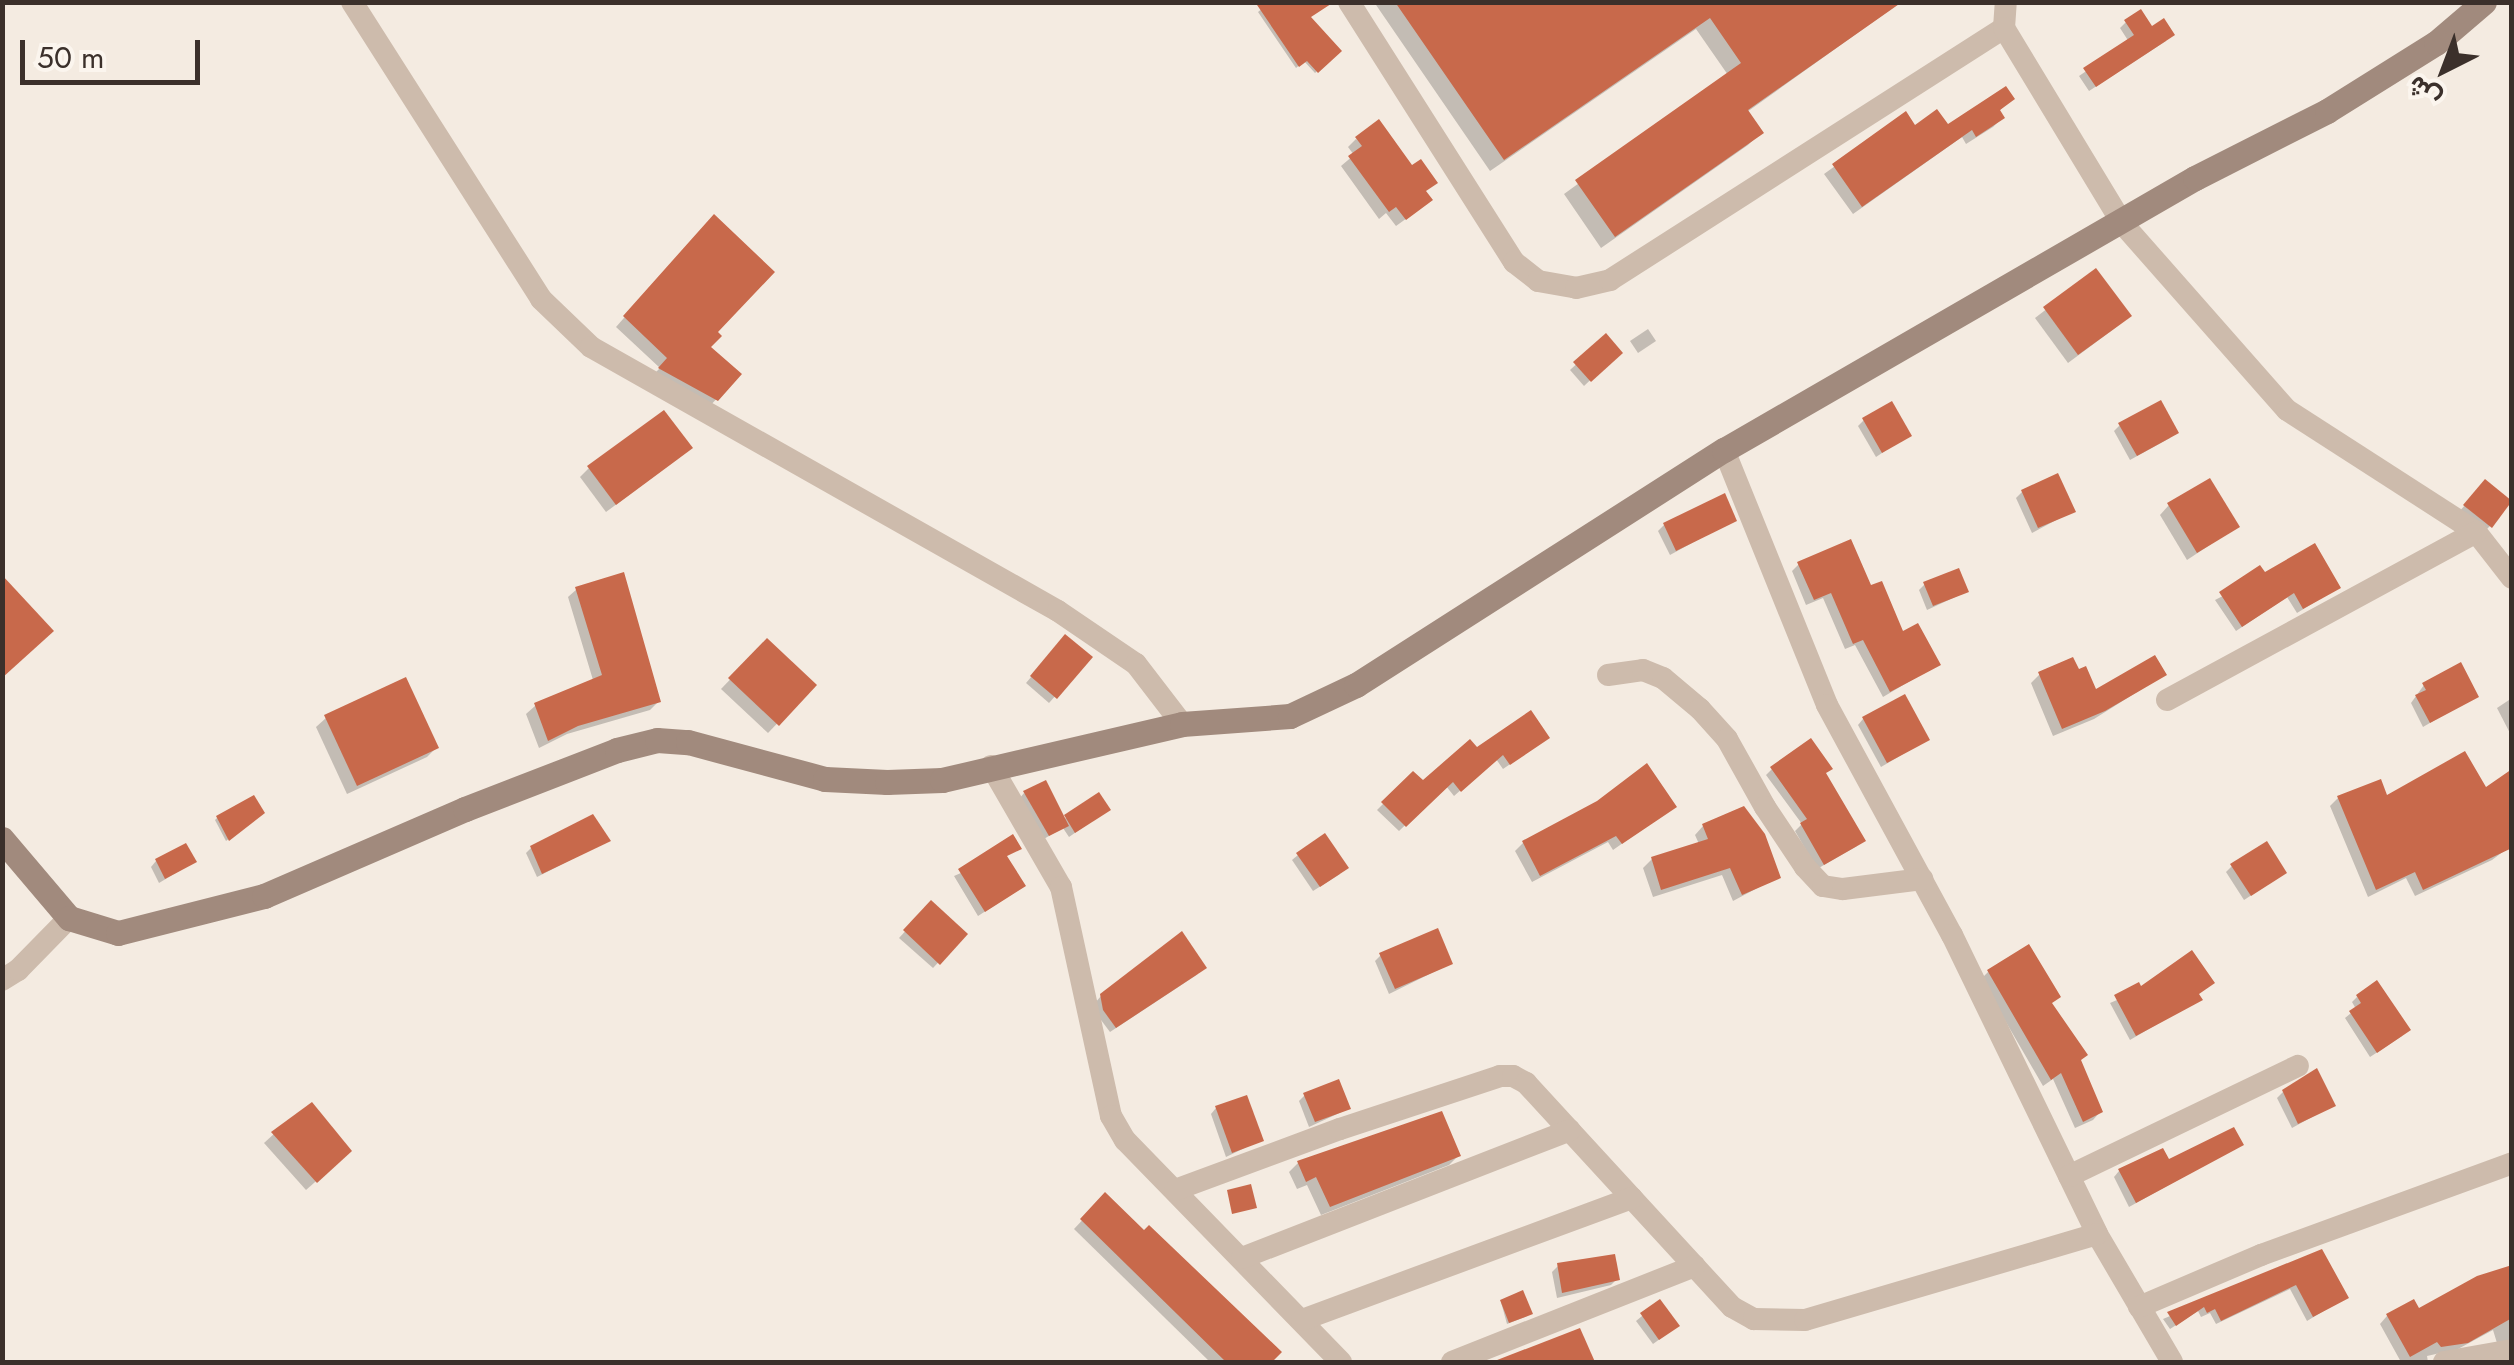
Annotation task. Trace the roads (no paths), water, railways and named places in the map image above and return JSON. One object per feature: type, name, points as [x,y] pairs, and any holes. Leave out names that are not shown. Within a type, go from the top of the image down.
[{"type":"main road","points":[[2,839],[69,918],[118,933],[264,896],[482,802],[617,750],[657,740],[688,742],[825,779],[942,780],[1182,724],[1290,716],[1356,685],[1724,450],[2196,178],[2327,111],[2436,43],[2484,2]]},
{"type":"street","points":[[352,2],[542,299],[591,347],[1058,611],[1136,664],[1182,724]]},
{"type":"street","points":[[1348,2],[1514,262],[1538,281],[1576,288],[1610,280],[2004,28]]},
{"type":"street","points":[[2006,2],[2004,28],[2122,223],[2287,410],[2476,532],[2512,578]]},
{"type":"street","points":[[1724,450],[1827,704],[1922,879],[2097,1234],[2172,1362]]},
{"type":"street","points":[[2168,700],[2476,532]]},
{"type":"street","points":[[1608,675],[1642,670],[1662,678],[1700,709],[1727,740],[1805,868],[1823,886],[1843,890],[1922,879]]},
{"type":"street","points":[[991,766],[1061,887],[1111,1116],[1125,1140],[1340,1362]]},
{"type":"street","points":[[2,980],[18,970],[69,918]]},
{"type":"street","points":[[2069,1176],[2298,1066]]},
{"type":"street","points":[[1175,1190],[1500,1076],[1526,1083],[1732,1307],[1754,1319],[1805,1320],[2097,1234]]},
{"type":"street","points":[[1242,1258],[1570,1130]]},
{"type":"street","points":[[2139,1308],[2232,1266],[2512,1163]]},
{"type":"street","points":[[1302,1320],[1632,1198]]},
{"type":"street","points":[[1452,1362],[1695,1266]]},
{"type":"street","points":[[2444,1362],[2512,1350]]}]
